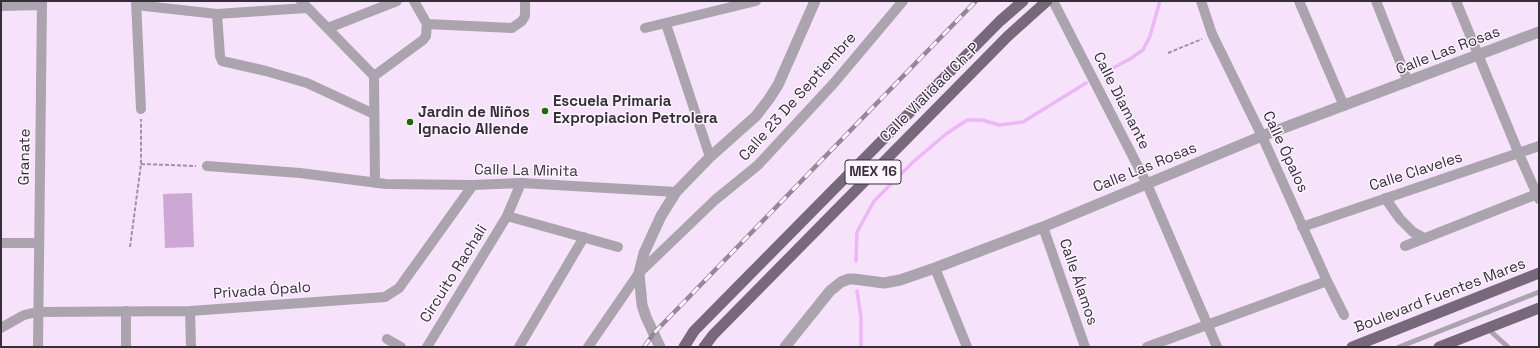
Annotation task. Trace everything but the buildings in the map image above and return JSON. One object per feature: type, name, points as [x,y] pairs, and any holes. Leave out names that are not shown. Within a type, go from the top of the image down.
[{"type":"main road","name":"Calle Vialidad Ch-P","points":[[684,347],[694,331],[1000,21],[1023,1]]},
{"type":"main road","name":"Calle Vialidad Ch-P","points":[[704,347],[713,335],[996,48],[1047,1]]},
{"type":"main road","name":"Boulevard Fuentes Mares","points":[[1352,347],[1539,273]]},
{"type":"main road","points":[[1439,347],[1539,308]]},
{"type":"street","points":[[328,28],[397,1]]},
{"type":"street","points":[[374,76],[423,40],[426,36],[427,24],[414,1]]},
{"type":"street","points":[[427,24],[512,28],[522,21],[525,16],[525,1]]},
{"type":"street","points":[[645,28],[756,1]]},
{"type":"street","points":[[660,347],[644,312],[639,274],[644,253],[661,216],[676,192],[710,157],[756,116],[770,99],[778,85],[815,1]]},
{"type":"street","name":"Calle 23 De Septiembre","points":[[588,347],[639,274],[715,200],[758,166],[834,83],[904,1]]},
{"type":"street","name":"Calle Diamante","points":[[1053,1],[1147,184],[1217,347]]},
{"type":"street","name":"Calle Ópalos","points":[[1200,1],[1212,34],[1262,136],[1302,227],[1344,315]]},
{"type":"street","points":[[1299,1],[1344,106]]},
{"type":"street","points":[[1376,1],[1408,82]]},
{"type":"street","points":[[1405,246],[1538,197],[1456,1]]},
{"type":"street","points":[[1,6],[42,3]]},
{"type":"street","name":"Granate","points":[[38,347],[37,312],[42,3]]},
{"type":"street","points":[[141,109],[136,3],[217,14],[304,4],[374,76],[375,183]]},
{"type":"street","points":[[217,14],[220,56],[222,61],[266,71],[307,83],[374,114]]},
{"type":"street","points":[[666,24],[710,157]]},
{"type":"street","name":"Calle Las Rosas","points":[[785,347],[826,295],[841,282],[854,279],[884,283],[900,280],[935,268],[1043,227],[1262,136],[1539,32]]},
{"type":"street","name":"Calle Claveles","points":[[1302,227],[1539,146]]},
{"type":"street","name":"Calle La Minita","points":[[208,166],[300,173],[375,183],[473,185],[521,183],[676,192]]},
{"type":"street","name":"Circuito Rachali","points":[[427,347],[507,216],[521,183]]},
{"type":"street","name":"Privada Ópalo","points":[[1,328],[24,314],[37,312],[190,312],[385,297],[399,288],[473,185]]},
{"type":"street","points":[[1385,198],[1400,219],[1413,232],[1424,238]]},
{"type":"street","name":"Circuito Rachali","points":[[507,216],[618,247]]},
{"type":"street","name":"Calle Álamos","points":[[1043,227],[1085,347]]},
{"type":"street","points":[[518,347],[584,237]]},
{"type":"street","points":[[1,243],[39,243]]},
{"type":"street","points":[[935,268],[966,347]]},
{"type":"street","points":[[1147,347],[1327,281]]},
{"type":"street","points":[[126,311],[126,347]]},
{"type":"street","points":[[190,312],[191,347]]},
{"type":"street","points":[[387,339],[401,347]]},
{"type":"lane","points":[[1400,347],[1539,292]]},
{"type":"lane","points":[[1487,328],[1508,347]]},
{"type":"path","points":[[1168,53],[1212,34]]},
{"type":"path","points":[[130,247],[141,164],[141,109]]},
{"type":"path","points":[[141,164],[208,166]]},
{"type":"shaded area","points":[[192,193],[194,247],[165,248],[163,194]]},
{"type":"waterway","points":[[1109,70],[1143,50],[1150,36],[1160,1]]},
{"type":"waterway","points":[[856,261],[857,232],[874,201],[913,162],[946,134],[967,120],[982,120],[999,125],[1023,122],[1086,83]]},
{"type":"waterway","points":[[857,291],[861,317],[861,347]]},
{"type":"railway","points":[[644,347],[654,333],[976,1]]},
{"type":"place","name":"Escuela Primaria Expropiacion Petrolera","points":[[545,111]]},
{"type":"place","name":"Jardin de Niños Ignacio Allende","points":[[410,122]]}]
